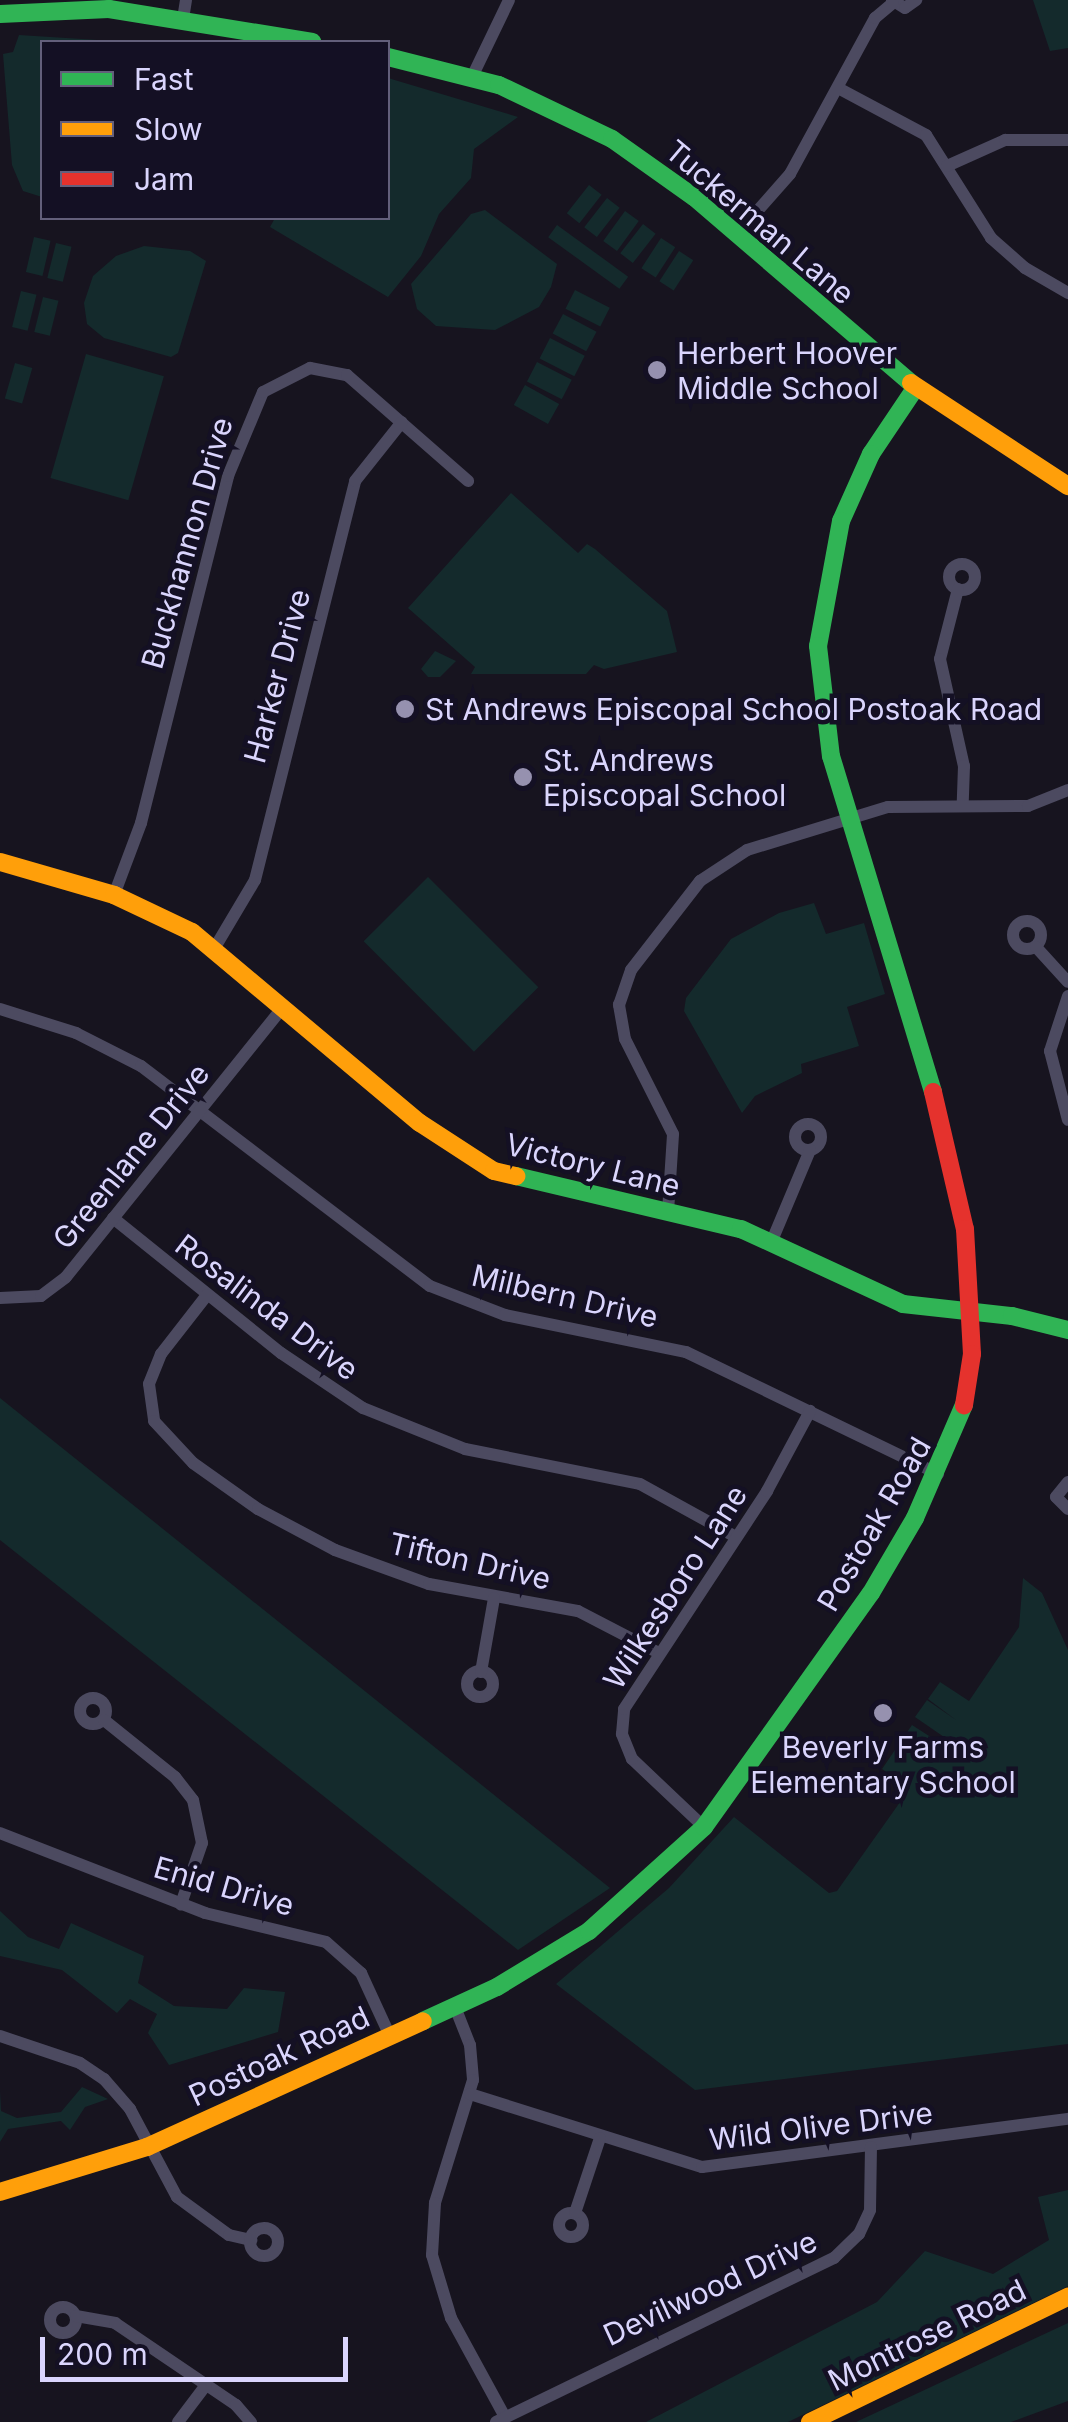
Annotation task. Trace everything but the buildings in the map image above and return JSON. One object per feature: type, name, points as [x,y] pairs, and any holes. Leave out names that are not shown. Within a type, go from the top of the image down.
[{"type":"street","points":[[472,76],[509,0]]},
{"type":"street","points":[[737,234],[790,174],[875,18],[893,1],[906,8],[916,0]]},
{"type":"street","points":[[0,14],[94,8],[185,9],[304,40]]},
{"type":"street","name":"Tuckerman Lane","points":[[390,57],[472,76],[612,139],[737,234],[916,386],[1068,486]]},
{"type":"street","points":[[838,88],[926,135],[992,238],[1025,268],[1068,293]]},
{"type":"street","points":[[947,166],[1005,140],[1068,140]]},
{"type":"street","name":"Buckhannon Drive","points":[[114,895],[141,823],[228,476],[255,405],[288,374],[325,369],[355,380],[468,481]]},
{"type":"street","name":"Postoak Road","points":[[0,2192],[148,2147],[455,2007],[588,1931],[704,1827],[871,1594],[938,1474],[968,1397],[971,1313],[952,1156],[849,818],[820,697],[824,588],[856,482],[916,386]]},
{"type":"street","name":"Harker Drive","points":[[214,948],[255,880],[355,481],[402,422]]},
{"type":"street","points":[[958,590],[940,659],[964,766],[963,804]]},
{"type":"street","points":[[668,1212],[672,1134],[622,1030],[624,982],[694,886],[720,864],[849,818],[920,802],[1028,806],[1068,790]]},
{"type":"street","name":"Victory Lane","points":[[0,862],[114,895],[214,948],[420,1124],[480,1164],[534,1186],[668,1212],[770,1243],[891,1301],[1068,1330]]},
{"type":"street","points":[[1036,947],[1068,982]]},
{"type":"street","points":[[1068,996],[1050,1051],[1068,1120]]},
{"type":"street","name":"Greenlane Drive","points":[[0,1298],[31,1298],[57,1286],[282,1008]]},
{"type":"street","name":"Milbern Drive","points":[[0,1009],[113,1050],[200,1109],[430,1286],[505,1315],[670,1346],[938,1474]]},
{"type":"street","points":[[770,1243],[810,1150]]},
{"type":"street","name":"Rosalinda Drive","points":[[112,1218],[307,1373],[386,1420],[478,1452],[635,1482],[736,1537]]},
{"type":"street","name":"Tifton Drive","points":[[207,1295],[152,1371],[150,1409],[167,1441],[304,1536],[390,1572],[494,1598],[578,1610],[657,1652]]},
{"type":"street","name":"Wilkesboro Lane","points":[[704,1827],[644,1774],[624,1745],[622,1720],[629,1693],[736,1537],[810,1411]]},
{"type":"street","points":[[1068,1482],[1056,1497],[1068,1509]]},
{"type":"street","points":[[481,1672],[494,1598]]},
{"type":"street","points":[[104,1720],[176,1777],[193,1800],[202,1843],[181,1904]]},
{"type":"street","name":"Enid Drive","points":[[0,1833],[181,1904],[337,1948],[362,1973],[390,2036]]},
{"type":"street","points":[[455,2007],[472,2056],[470,2094],[434,2203],[432,2254],[451,2318],[501,2420]]},
{"type":"street","points":[[0,2036],[94,2071],[122,2098],[186,2207],[250,2240]]},
{"type":"street","name":"Wild Olive Drive","points":[[470,2094],[702,2167],[1068,2119]]},
{"type":"street","points":[[576,2213],[600,2138]]},
{"type":"street","name":"Devilwood Drive","points":[[501,2420],[834,2258],[860,2234],[870,2210],[870,2147]]},
{"type":"street","name":"Montrose Road","points":[[810,2422],[1068,2297]]},
{"type":"street","points":[[76,2316],[114,2323],[206,2385],[250,2422]]},
{"type":"street","points":[[178,2422],[206,2385]]},
{"type":"green space","points":[[1033,0],[1068,0],[1068,48],[1050,51]]},
{"type":"green space","points":[[19,35],[98,40],[40,40],[40,196],[23,191],[12,165],[3,54],[13,52]]},
{"type":"green space","points":[[390,79],[518,117],[474,149],[471,178],[439,214],[421,256],[388,297],[270,227],[274,220],[390,220]]},
{"type":"green space","points":[[589,185],[602,195],[579,223],[567,213]]},
{"type":"green space","points":[[607,198],[620,208],[597,237],[584,227]]},
{"type":"green space","points":[[485,210],[557,264],[551,287],[539,307],[495,330],[436,326],[417,309],[411,284],[471,214]]},
{"type":"green space","points":[[625,211],[639,221],[617,251],[603,241]]},
{"type":"green space","points":[[643,224],[656,234],[633,263],[620,253]]},
{"type":"green space","points":[[557,225],[628,277],[619,289],[548,237]]},
{"type":"green space","points":[[34,237],[51,241],[42,276],[26,272]]},
{"type":"green space","points":[[661,238],[675,247],[656,277],[641,268]]},
{"type":"green space","points":[[56,243],[72,247],[63,282],[47,278]]},
{"type":"green space","points":[[144,246],[190,251],[206,261],[178,353],[171,357],[104,338],[87,324],[84,303],[93,276],[116,256]]},
{"type":"green space","points":[[679,251],[693,260],[674,290],[659,281]]},
{"type":"green space","points":[[575,290],[610,308],[600,326],[565,309]]},
{"type":"green space","points":[[21,291],[37,295],[28,331],[12,327]]},
{"type":"green space","points":[[43,297],[59,301],[50,336],[34,332]]},
{"type":"green space","points":[[563,314],[597,332],[586,351],[553,333]]},
{"type":"green space","points":[[550,338],[585,356],[574,376],[540,358]]},
{"type":"green space","points":[[86,354],[164,376],[128,500],[50,478]]},
{"type":"green space","points":[[537,362],[572,380],[562,399],[527,382]]},
{"type":"green space","points":[[15,363],[32,368],[22,404],[5,399]]},
{"type":"green space","points":[[525,385],[559,404],[548,424],[514,405]]},
{"type":"green space","points":[[511,493],[578,553],[587,544],[595,549],[667,611],[677,652],[604,669],[594,665],[586,674],[471,674],[475,667],[408,608]]},
{"type":"green space","points":[[435,651],[456,661],[440,677],[428,677],[421,669]]},
{"type":"green space","points":[[428,877],[538,987],[474,1052],[364,941]]},
{"type":"green space","points":[[814,903],[826,934],[864,923],[885,994],[847,1007],[859,1046],[801,1064],[802,1073],[755,1096],[742,1113],[684,1011],[686,998],[731,939],[779,913]]},
{"type":"green space","points":[[0,1398],[610,1888],[518,1950],[0,1540]]},
{"type":"green space","points":[[1023,1578],[1042,1593],[1068,1650],[1068,2044],[695,2090],[556,1984],[669,1888],[734,1817],[829,1893],[837,1891],[910,1788],[882,1769],[912,1725],[940,1743],[944,1737],[915,1717],[927,1700],[956,1720],[928,1699],[940,1682],[969,1701],[1019,1627]]},
{"type":"green space","points":[[0,1911],[28,1937],[59,1949],[71,1923],[144,1956],[138,1983],[174,2006],[227,2009],[244,1988],[285,1992],[278,2032],[169,2065],[148,2033],[157,2014],[130,1999],[117,2013],[62,1970],[0,1956]]},
{"type":"green space","points":[[82,2087],[108,2099],[85,2107],[70,2130],[61,2121],[8,2129],[0,2142],[0,2090],[1,2111],[17,2118],[61,2112]]},
{"type":"green space","points":[[1068,2190],[1068,2286],[788,2422],[646,2422],[877,2302],[925,2251],[993,2274],[1049,2240],[1038,2197]]},
{"type":"green space","points":[[1068,2323],[1068,2401],[1011,2422],[856,2422]]},
{"type":"traffic: fast","points":[[0,14],[109,9],[300,40]]},
{"type":"traffic: fast","points":[[390,58],[499,85],[612,139],[694,197],[911,383]]},
{"type":"traffic: fast","points":[[916,387],[871,454],[841,521],[818,646],[831,756],[933,1092]]},
{"type":"traffic: fast","points":[[516,1176],[741,1229],[903,1304],[1012,1316],[1068,1330]]},
{"type":"traffic: fast","points":[[423,2021],[497,1987],[589,1931],[704,1827],[871,1593],[915,1518],[964,1405]]},
{"type":"traffic: slow","points":[[911,383],[1068,486]]},
{"type":"traffic: slow","points":[[0,862],[114,895],[192,932],[420,1123],[494,1171],[516,1176]]},
{"type":"traffic: slow","points":[[0,2192],[147,2147],[423,2021]]},
{"type":"traffic: slow","points":[[810,2422],[1068,2297]]},
{"type":"traffic: jam","points":[[933,1092],[965,1229],[972,1354],[964,1405]]},
{"type":"place","name":"Herbert Hoover Middle School","points":[[657,370]]},
{"type":"place","name":"St Andrews Episcopal School Postoak Road","points":[[405,709]]},
{"type":"place","name":"St. Andrews Episcopal School","points":[[523,777]]},
{"type":"place","name":"Beverly Farms Elementary School","points":[[883,1713]]}]
